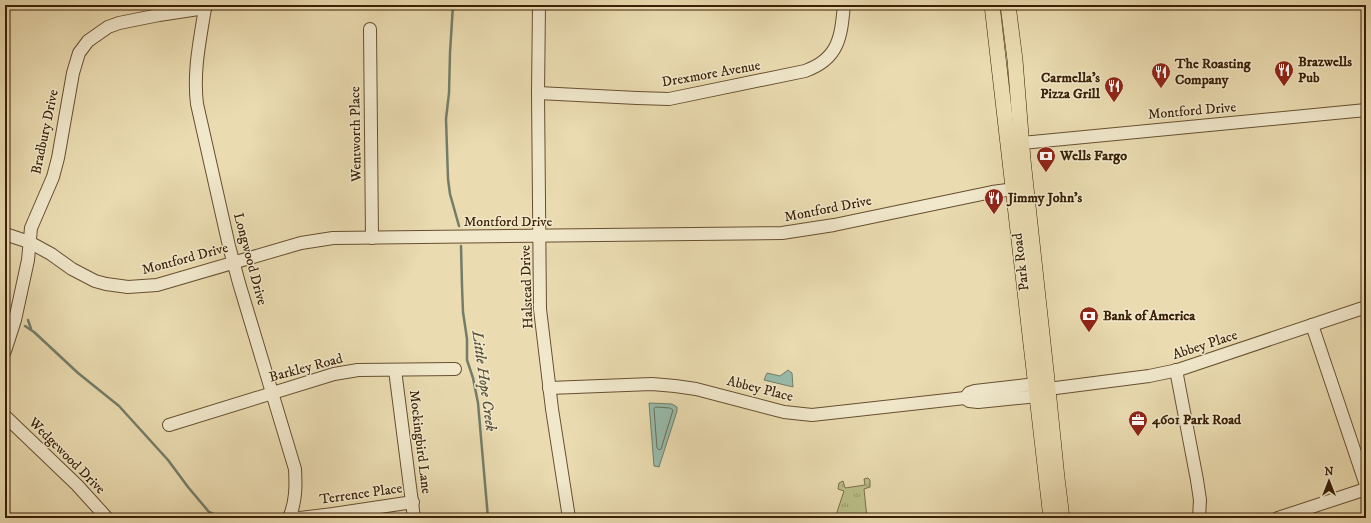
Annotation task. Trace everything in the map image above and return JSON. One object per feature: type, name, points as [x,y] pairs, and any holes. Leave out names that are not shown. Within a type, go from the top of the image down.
[{"type":"main road","name":"Park Road","points":[[992,5],[1019,188],[1040,389],[1050,518]]},
{"type":"main road","name":"Park Road","points":[[1008,5],[1015,60],[1022,143],[1019,188]]},
{"type":"main road","name":"Park Road","points":[[1040,389],[1057,478],[1062,518]]},
{"type":"street","name":"Halstead Drive","points":[[539,5],[538,93],[540,309],[549,388],[569,518]]},
{"type":"street","name":"Drexmore Avenue","points":[[538,93],[669,99],[805,71],[814,68],[833,53],[840,37],[844,5]]},
{"type":"street","name":"Bradbury Drive","points":[[5,351],[15,320],[28,260],[31,228],[53,177],[58,158],[76,59],[83,47],[96,34],[119,23],[207,7]]},
{"type":"street","name":"Longwood Drive","points":[[207,7],[195,68],[197,104],[234,262],[295,469],[295,495],[289,518]]},
{"type":"street","name":"Wentworth Place","points":[[370,29],[372,238]]},
{"type":"street","name":"Montford Drive","points":[[1022,143],[1366,110]]},
{"type":"street","name":"Montford Drive","points":[[5,234],[29,242],[51,254],[83,276],[106,284],[128,287],[157,285],[301,243],[334,238],[539,237],[782,233],[834,225],[992,192],[1019,188]]},
{"type":"street","name":"Abbey Place","points":[[549,388],[652,384],[675,386],[696,389],[784,412],[812,415],[965,398],[969,393],[975,391],[1040,389],[1149,376],[1176,370],[1366,307]]},
{"type":"street","points":[[1312,325],[1366,485]]},
{"type":"street","name":"Barkley Road","points":[[168,425],[334,374],[358,370],[455,369]]},
{"type":"street","name":"Mockingbird Lane","points":[[395,370],[414,518]]},
{"type":"street","points":[[1176,370],[1197,480],[1200,500],[1199,518]]},
{"type":"street","name":"Wedgewood Drive","points":[[5,416],[77,485],[107,518]]},
{"type":"street","points":[[1278,518],[1366,489]]},
{"type":"street","name":"Terrence Place","points":[[289,518],[333,514],[413,502]]},
{"type":"green space","points":[[868,478],[870,480],[870,487],[864,489],[867,518],[835,518],[844,491],[838,489],[839,483],[843,481],[845,488],[865,485],[864,479]]},
{"type":"water","points":[[788,370],[792,373],[793,387],[764,380],[767,373],[780,376]]},
{"type":"water","points":[[649,403],[672,404],[677,407],[659,467],[654,466]]},
{"type":"waterway","points":[[5,39],[8,20],[8,5]]},
{"type":"waterway","name":"Little Hope Creek","points":[[453,5],[449,93],[446,119],[448,179],[450,194],[459,226]]},
{"type":"waterway","name":"Little Hope Creek","points":[[461,246],[463,312],[467,339],[467,360],[473,378],[478,403],[488,518]]},
{"type":"waterway","points":[[28,320],[31,329]]},
{"type":"waterway","points":[[25,326],[34,332],[78,373],[119,406],[168,460],[209,512],[222,518]]},
{"type":"place","name":"Brazwells Pub","points":[[1284,87]]},
{"type":"place","name":"The Roasting Company","points":[[1161,89]]},
{"type":"place","name":"Carmella's Pizza Grill","points":[[1114,103]]},
{"type":"place","name":"Wells Fargo","points":[[1046,173]]},
{"type":"place","name":"Jimmy John's","points":[[994,215]]},
{"type":"place","name":"Bank of America","points":[[1089,333]]},
{"type":"place","name":"4601 Park Road","points":[[1138,437]]}]
